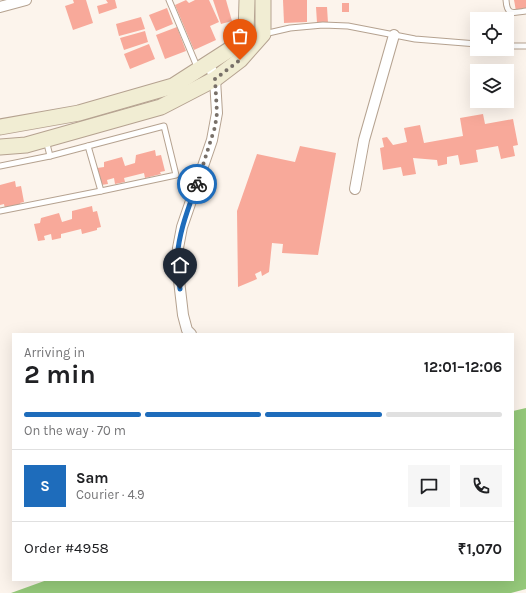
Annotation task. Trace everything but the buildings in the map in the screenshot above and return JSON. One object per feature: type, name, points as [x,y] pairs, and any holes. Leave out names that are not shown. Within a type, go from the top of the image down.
[{"type":"main road","points":[[247,0],[254,34]]},
{"type":"main road","points":[[0,147],[26,144],[161,107],[215,79],[240,60],[254,34],[263,0]]},
{"type":"main road","points":[[0,126],[79,113],[173,86],[254,34]]},
{"type":"street","points":[[0,7],[26,0]]},
{"type":"street","points":[[355,189],[364,140],[394,35]]},
{"type":"street","points":[[190,333],[187,330],[183,315],[177,263],[182,227],[212,140],[217,113],[215,79],[204,67]]},
{"type":"lane","points":[[169,0],[204,67]]},
{"type":"lane","points":[[506,0],[506,7],[511,13],[526,11]]},
{"type":"lane","points":[[254,34],[290,28],[323,25],[348,26],[429,41],[470,44]]},
{"type":"lane","points":[[514,46],[526,46]]},
{"type":"lane","points":[[0,166],[50,156],[164,126],[176,174],[101,191],[0,211]]},
{"type":"lane","points":[[46,139],[50,156]]},
{"type":"lane","points":[[88,146],[101,191]]},
{"type":"shaded area","points":[[526,408],[526,589],[511,593],[11,593],[44,581],[514,581],[514,411]]},
{"type":"way so far","points":[[197,184],[215,127],[217,113],[215,79],[240,60]]},
{"type":"route","points":[[180,289],[177,263],[178,248],[182,227],[197,184]]}]
